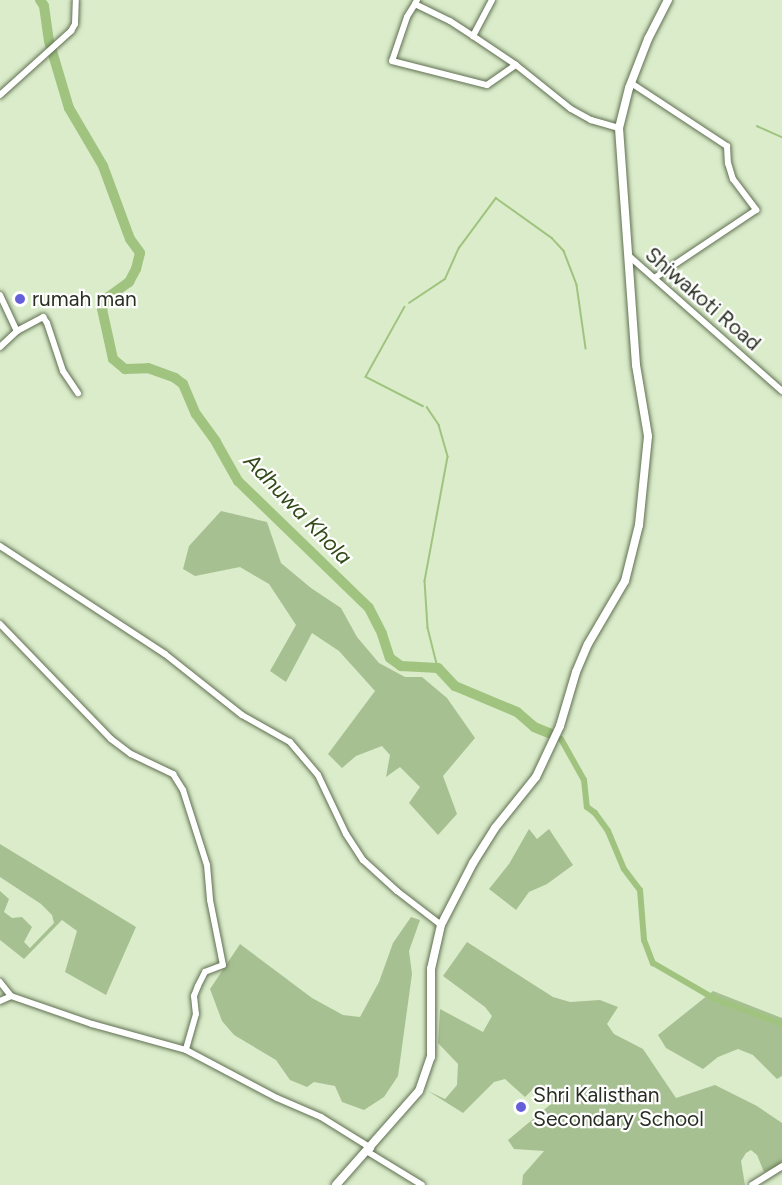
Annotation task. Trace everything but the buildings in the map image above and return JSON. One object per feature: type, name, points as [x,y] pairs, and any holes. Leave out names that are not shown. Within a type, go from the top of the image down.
[{"type":"street","points":[[0,94],[56,47],[75,24],[76,0]]},
{"type":"street","points":[[473,36],[492,0]]},
{"type":"street","points":[[336,1185],[419,1091],[429,1069],[432,1041],[431,969],[441,925],[478,854],[536,777],[560,726],[576,672],[588,644],[625,581],[631,561],[639,525],[648,436],[636,365],[619,128],[623,105],[631,83],[648,39],[668,0]]},
{"type":"street","points":[[516,65],[487,86],[392,61],[407,17],[416,2],[450,21],[516,65],[571,109],[591,120],[619,128]]},
{"type":"street","points":[[631,83],[727,146],[728,163],[734,179],[756,210],[656,277]]},
{"type":"street","name":"Shiwakoti Road","points":[[629,256],[656,277],[709,329],[782,391]]},
{"type":"street","points":[[0,295],[17,331]]},
{"type":"street","points":[[0,347],[17,331],[43,317],[63,371],[78,393]]},
{"type":"street","points":[[0,546],[165,654],[242,715],[290,742],[314,770],[331,799],[346,834],[363,860],[397,891],[441,925]]},
{"type":"street","points":[[0,624],[111,738],[131,754],[173,774],[183,790],[207,865],[210,900],[223,965],[205,972],[198,986],[194,996],[196,1014],[186,1050]]},
{"type":"street","points":[[0,982],[11,996],[92,1024],[186,1050],[277,1098],[321,1117],[422,1185]]},
{"type":"street","points":[[0,1001],[11,996]]},
{"type":"street","points":[[753,1185],[782,1166]]},
{"type":"green space","points":[[221,511],[267,522],[281,563],[311,588],[341,608],[357,637],[379,663],[405,677],[422,677],[447,698],[475,738],[443,776],[457,814],[438,835],[409,803],[420,787],[400,767],[386,777],[390,755],[382,746],[356,756],[342,768],[328,754],[375,691],[339,651],[312,633],[286,682],[270,671],[296,625],[269,584],[240,567],[195,576],[183,569],[189,546]]},
{"type":"green space","points":[[529,829],[537,839],[549,829],[573,865],[547,884],[529,892],[516,910],[489,889],[509,864]]},
{"type":"green space","points":[[0,844],[136,927],[106,995],[65,972],[77,931],[62,920],[24,959],[0,940],[0,891],[9,899],[4,912],[12,918],[22,917],[32,927],[24,942],[30,948],[54,923],[52,915],[41,904],[0,877]]},
{"type":"green space","points":[[411,917],[420,920],[409,951],[412,974],[398,1076],[384,1097],[364,1110],[342,1102],[335,1086],[314,1082],[307,1087],[290,1080],[276,1060],[234,1035],[222,1021],[210,989],[240,944],[312,998],[343,1015],[360,1017],[379,982],[393,943]]},
{"type":"green space","points":[[467,942],[553,997],[570,1002],[600,1000],[618,1007],[607,1024],[614,1034],[643,1049],[676,1098],[715,1085],[757,1106],[782,1123],[782,1164],[764,1172],[757,1155],[751,1150],[741,1161],[745,1185],[522,1185],[523,1175],[544,1151],[514,1149],[508,1140],[551,1104],[546,1092],[534,1088],[525,1097],[505,1079],[494,1082],[463,1113],[428,1091],[445,1099],[457,1085],[458,1064],[438,1043],[440,1009],[483,1032],[492,1016],[485,1007],[443,976]]},
{"type":"green space","points":[[713,991],[782,1018],[782,1076],[777,1079],[753,1055],[738,1049],[718,1057],[703,1069],[666,1048],[658,1035]]},
{"type":"waterway","name":"Adhuwa Khola","points":[[40,0],[44,6],[49,41],[69,108],[103,166],[130,239],[140,253],[136,269],[129,282],[108,297],[102,309],[113,359],[125,369],[148,368],[175,378],[183,384],[196,414],[216,442],[238,481],[369,608],[382,634],[390,658],[401,666],[438,668],[455,686],[517,712],[534,727],[551,734]]},
{"type":"waterway","points":[[757,126],[782,137]]},
{"type":"waterway","points":[[409,303],[445,279],[459,248],[496,198],[552,238],[564,251],[577,285],[586,348]]},
{"type":"waterway","points":[[405,307],[366,377],[423,406]]},
{"type":"waterway","points":[[427,407],[439,425],[448,457],[425,581],[428,628],[438,668]]},
{"type":"waterway","points":[[561,739],[584,780],[587,807],[595,813],[608,831],[624,869],[640,890],[644,940],[653,963],[715,999],[782,1024]]},
{"type":"place","name":"rumah man","points":[[20,299]]},
{"type":"place","name":"Shri Kalisthan Secondary School","points":[[521,1107]]}]
